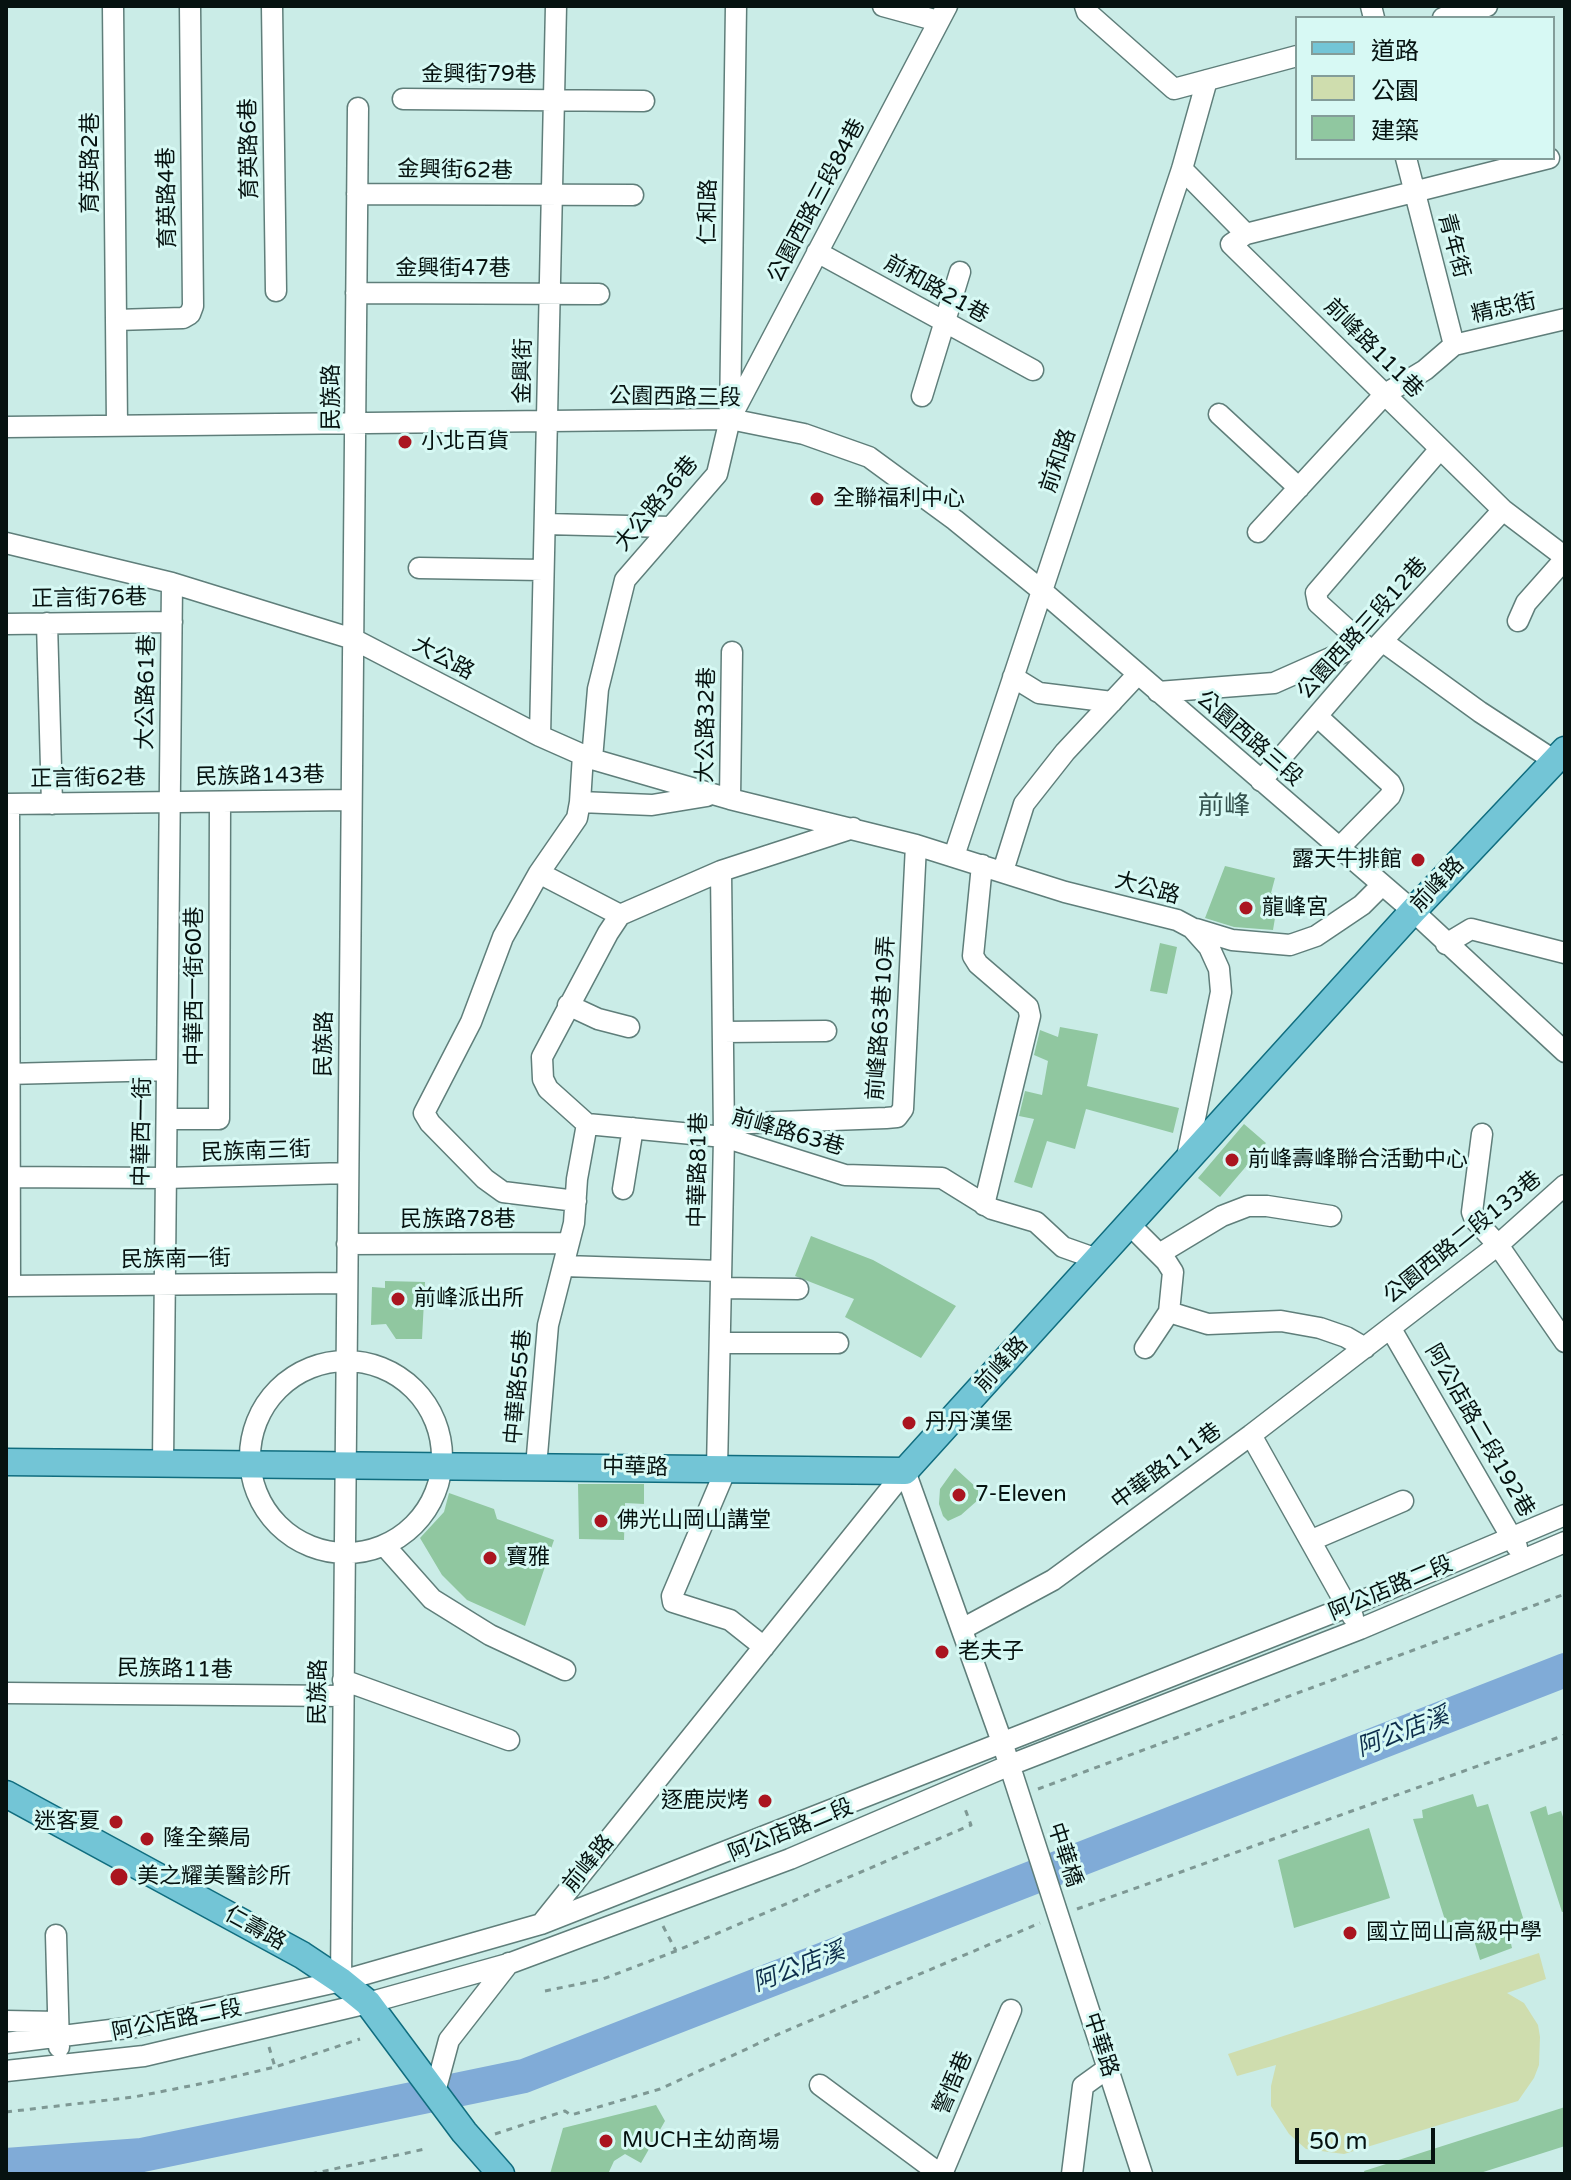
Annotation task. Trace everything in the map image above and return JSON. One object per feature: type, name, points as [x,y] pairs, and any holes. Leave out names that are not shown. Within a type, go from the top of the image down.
[{"type":"main road","name":"前峰路","points":[[905,1471],[1413,911],[1560,755]]},
{"type":"main road","name":"中華路","points":[[6,1462],[905,1471]]},
{"type":"main road","name":"仁壽路","points":[[6,1794],[302,1955],[341,1981],[368,2003],[469,2137],[501,2174]]},
{"type":"street","name":"育英路2巷","points":[[113,6],[117,425]]},
{"type":"street","name":"育英路4巷","points":[[116,320],[183,318],[190,314],[193,306],[190,6]]},
{"type":"street","name":"育英路6巷","points":[[272,6],[276,291]]},
{"type":"street","name":"金興街","points":[[540,736],[556,6]]},
{"type":"street","name":"仁和路","points":[[730,419],[736,6]]},
{"type":"street","points":[[883,6],[942,14]]},
{"type":"street","points":[[1085,6],[1087,12],[1174,89],[1295,57]]},
{"type":"street","points":[[1450,16],[1487,6]]},
{"type":"street","name":"公園西路三段84巷","points":[[730,419],[942,14]]},
{"type":"street","name":"前和路","points":[[954,856],[1182,169],[1207,80]]},
{"type":"street","name":"金興街79巷","points":[[403,99],[644,101]]},
{"type":"street","name":"民族路","points":[[341,1981],[358,108]]},
{"type":"street","name":"青年街","points":[[1406,160],[1454,345]]},
{"type":"street","points":[[1182,169],[1246,234],[1543,160]]},
{"type":"street","name":"金興街62巷","points":[[357,194],[633,195]]},
{"type":"street","name":"前峰路111巷","points":[[1246,234],[1231,244],[1503,510],[1565,558]]},
{"type":"street","name":"前和路21巷","points":[[817,252],[1033,370]]},
{"type":"street","points":[[922,396],[960,272]]},
{"type":"street","name":"金興街47巷","points":[[356,293],[599,294]]},
{"type":"street","name":"精忠街","points":[[1454,345],[1564,322]]},
{"type":"street","points":[[1258,532],[1385,394],[1425,370],[1454,345]]},
{"type":"street","points":[[1219,414],[1299,488]]},
{"type":"street","name":"公園西路三段","points":[[6,427],[730,419],[804,434],[869,457],[955,520],[1041,590],[1413,911],[1565,1052]]},
{"type":"street","name":"大公路36巷","points":[[580,802],[598,689],[625,580],[717,474],[730,419]]},
{"type":"street","points":[[1440,449],[1316,593],[1318,603],[1372,646],[1480,712],[1560,755]]},
{"type":"street","name":"公園西路三段12巷","points":[[1261,781],[1372,646],[1503,510]]},
{"type":"street","points":[[545,524],[671,527]]},
{"type":"street","name":"大公路","points":[[6,543],[172,583],[353,639],[540,736],[587,757],[722,796],[916,845],[1065,892],[1177,920],[1192,928],[1209,947],[1219,969],[1221,992],[1186,1162]]},
{"type":"street","points":[[1518,621],[1526,603],[1565,558]]},
{"type":"street","points":[[419,568],[543,570]]},
{"type":"street","name":"大公路61巷","points":[[170,802],[172,583]]},
{"type":"street","name":"正言街76巷","points":[[6,624],[172,622]]},
{"type":"street","points":[[47,623],[52,804]]},
{"type":"street","name":"公園西路三段12巷","points":[[1158,692],[1274,683],[1372,646]]},
{"type":"street","name":"大公路32巷","points":[[722,796],[732,652]]},
{"type":"street","points":[[1003,871],[1024,804],[1065,752],[1137,675]]},
{"type":"street","points":[[1013,677],[1039,693],[1112,702]]},
{"type":"street","points":[[1317,716],[1393,789],[1390,796],[1339,848]]},
{"type":"street","points":[[576,1201],[503,1192],[485,1179],[424,1113],[471,1022],[503,937],[539,873],[577,818],[580,802],[652,805],[722,796]]},
{"type":"street","name":"民族路143巷","points":[[170,802],[351,800]]},
{"type":"street","name":"正言街62巷","points":[[8,804],[170,802]]},
{"type":"street","name":"中華西一街","points":[[163,1463],[170,802]]},
{"type":"street","name":"中華西一街60巷","points":[[167,1119],[219,1119],[220,802]]},
{"type":"street","points":[[8,804],[8,1286]]},
{"type":"street","points":[[587,1124],[548,1089],[543,1079],[542,1057],[620,915],[721,871],[853,828]]},
{"type":"street","name":"前峰路63巷10弄","points":[[724,1130],[897,1117],[903,1109],[916,845]]},
{"type":"street","points":[[982,865],[973,956],[978,964],[1028,1007],[1030,1016],[984,1205]]},
{"type":"street","name":"中華路81巷","points":[[721,871],[724,1130],[720,1343],[722,1469]]},
{"type":"street","points":[[539,873],[620,915]]},
{"type":"street","points":[[1192,928],[1232,940],[1290,945],[1316,936],[1362,905],[1382,885]]},
{"type":"street","points":[[1446,944],[1471,929],[1565,953]]},
{"type":"street","points":[[568,1005],[598,1019],[629,1027]]},
{"type":"street","points":[[723,1032],[826,1031]]},
{"type":"street","points":[[8,1074],[167,1070]]},
{"type":"street","name":"前峰路63巷","points":[[587,1124],[724,1130],[845,1175],[942,1178],[984,1205],[1036,1222],[1063,1247],[1097,1259]]},
{"type":"street","name":"中華路55巷","points":[[536,1467],[548,1325],[569,1243],[587,1124]]},
{"type":"street","points":[[623,1189],[633,1128]]},
{"type":"street","points":[[1482,1134],[1472,1212],[1475,1220],[1498,1245],[1563,1336]]},
{"type":"street","name":"民族南三街","points":[[8,1177],[166,1178],[348,1173]]},
{"type":"street","name":"公園西路二段133巷","points":[[1391,1329],[1498,1245],[1565,1185]]},
{"type":"street","points":[[1159,1254],[1222,1216],[1248,1206],[1331,1216]]},
{"type":"street","points":[[1129,1224],[1173,1272],[1169,1312],[1145,1348]]},
{"type":"street","name":"民族路78巷","points":[[347,1244],[569,1243]]},
{"type":"street","points":[[564,1266],[798,1289]]},
{"type":"street","name":"民族南一街","points":[[8,1286],[347,1283]]},
{"type":"street","points":[[1169,1312],[1208,1324],[1281,1321],[1320,1328],[1365,1348]]},
{"type":"street","name":"中華路111巷","points":[[962,1629],[1053,1580],[1391,1329]]},
{"type":"street","name":"阿公店路二段192巷","points":[[1391,1329],[1512,1536],[1522,1560]]},
{"type":"street","points":[[720,1343],[838,1343]]},
{"type":"street","points":[[346,1360],[377,1366],[403,1380],[424,1402],[438,1429],[442,1466],[437,1489],[423,1515],[401,1536],[374,1550],[344,1554],[315,1549],[288,1535],[267,1513],[254,1486],[249,1464],[254,1427],[268,1400],[290,1379],[303,1372],[317,1365],[346,1360]]},
{"type":"street","points":[[1251,1435],[1360,1629]]},
{"type":"street","points":[[722,1469],[672,1596],[673,1602],[730,1620],[764,1647]]},
{"type":"street","points":[[905,1471],[1022,1802]]},
{"type":"street","name":"前峰路","points":[[435,2092],[449,2040],[472,2008],[905,1471]]},
{"type":"street","points":[[1312,1540],[1403,1501]]},
{"type":"street","name":"阿公店路二段","points":[[6,2043],[59,2030],[135,2027],[341,1981],[541,1924],[1347,1607],[1565,1515]]},
{"type":"street","name":"阿公店路二段","points":[[6,2071],[144,2056],[368,2003],[508,1964],[790,1859],[1010,1765],[1360,1629],[1565,1542]]},
{"type":"street","points":[[384,1545],[432,1599],[490,1635],[565,1670]]},
{"type":"street","points":[[1172,1676],[1181,1697]]},
{"type":"street","name":"民族路11巷","points":[[6,1693],[343,1688],[509,1740]]},
{"type":"street","name":"中華橋","points":[[1022,1802],[1058,1915]]},
{"type":"street","points":[[778,1832],[790,1859]]},
{"type":"street","name":"中華路","points":[[1058,1915],[1142,2174]]},
{"type":"street","points":[[56,1935],[59,2065]]},
{"type":"street","name":"警悟巷","points":[[820,2085],[941,2174],[1011,2010]]},
{"type":"street","points":[[6,2021],[59,2030]]},
{"type":"street","points":[[1072,2174],[1083,2086],[1108,2068]]},
{"type":"path","points":[[1022,1802],[1565,1594]]},
{"type":"path","points":[[469,2137],[565,2111],[571,2115],[660,2089],[781,2033],[1058,1915],[1565,1735]]},
{"type":"path","points":[[545,1991],[603,1979],[676,1951],[971,1825],[964,1806]]},
{"type":"path","points":[[663,1925],[676,1951]]},
{"type":"path","points":[[6,2112],[134,2097],[220,2080],[275,2067],[360,2039]]},
{"type":"path","points":[[311,2174],[425,2149]]},
{"type":"green space","points":[[1539,1953],[1546,1979],[1507,1993],[1524,2003],[1538,2025],[1540,2037],[1539,2065],[1518,2101],[1344,2154],[1306,2149],[1289,2134],[1271,2106],[1271,2086],[1276,2065],[1237,2076],[1228,2054]]},
{"type":"building","points":[[1225,866],[1275,878],[1271,893],[1279,894],[1273,930],[1234,927],[1205,918]]},
{"type":"building","points":[[1160,943],[1177,947],[1167,994],[1150,991]]},
{"type":"building","points":[[1060,1027],[1098,1034],[1087,1086],[1179,1108],[1173,1133],[1086,1109],[1075,1149],[1047,1141],[1032,1188],[1014,1182],[1034,1119],[1019,1116],[1025,1091],[1042,1095],[1048,1061],[1034,1055],[1040,1030],[1058,1037]]},
{"type":"building","name":"前峰壽峰聯合活動中心","points":[[1244,1124],[1266,1143],[1220,1197],[1198,1178]]},
{"type":"building","points":[[811,1236],[873,1260],[956,1306],[921,1358],[845,1317],[854,1299],[795,1276]]},
{"type":"building","name":"前峰派出所","points":[[385,1281],[425,1282],[422,1339],[396,1339],[386,1324],[371,1325],[372,1287],[385,1288]]},
{"type":"building","name":"7-Eleven","points":[[955,1468],[978,1489],[978,1500],[961,1515],[948,1521],[939,1504],[940,1489]]},
{"type":"building","name":"佛光山岡山講堂","points":[[578,1484],[644,1484],[644,1504],[625,1503],[624,1540],[579,1539]]},
{"type":"building","name":"寶雅","points":[[449,1493],[494,1509],[497,1519],[554,1540],[525,1626],[467,1600],[442,1575],[420,1538],[444,1512]]},
{"type":"building","points":[[1473,1794],[1477,1807],[1488,1804],[1524,1921],[1507,1926],[1512,1948],[1480,1960],[1473,1937],[1452,1942],[1413,1819],[1423,1818],[1422,1810]]},
{"type":"building","points":[[1546,1806],[1548,1815],[1561,1811],[1565,1823],[1565,1911],[1562,1912],[1530,1812]]},
{"type":"building","points":[[1369,1828],[1390,1898],[1294,1928],[1278,1860]]},
{"type":"building","name":"MUCH主幼商場","points":[[656,2105],[665,2121],[641,2163],[625,2154],[614,2161],[608,2174],[550,2174],[563,2128]]},
{"type":"building","points":[[1565,2107],[1565,2146],[1477,2174],[1365,2174],[1364,2171]]},
{"type":"waterway","name":"阿公店溪","points":[[6,2165],[142,2155],[524,2076],[1565,1670]]},
{"type":"place","name":"小北百貨","points":[[405,442]]},
{"type":"place","name":"全聯福利中心","points":[[817,499]]},
{"type":"place","name":"露天牛排館","points":[[1418,860]]},
{"type":"place","name":"龍峰宮","points":[[1246,908]]},
{"type":"place","name":"前峰壽峰聯合活動中心","points":[[1232,1160]]},
{"type":"place","name":"前峰派出所","points":[[398,1299]]},
{"type":"place","name":"丹丹漢堡","points":[[909,1423]]},
{"type":"place","name":"7-Eleven","points":[[959,1495]]},
{"type":"place","name":"佛光山岡山講堂","points":[[601,1521]]},
{"type":"place","name":"寶雅","points":[[490,1558]]},
{"type":"place","name":"老夫子","points":[[942,1652]]},
{"type":"place","name":"逐鹿炭烤","points":[[765,1801]]},
{"type":"place","name":"迷客夏","points":[[116,1822]]},
{"type":"place","name":"隆全藥局","points":[[147,1839]]},
{"type":"place","name":"美之耀美醫診所","points":[[119,1877]]},
{"type":"place","name":"國立岡山高級中學","points":[[1350,1933]]},
{"type":"place","name":"MUCH主幼商場","points":[[606,2141]]},
{"type":"district","name":"前峰","points":[[1224,807]]}]
